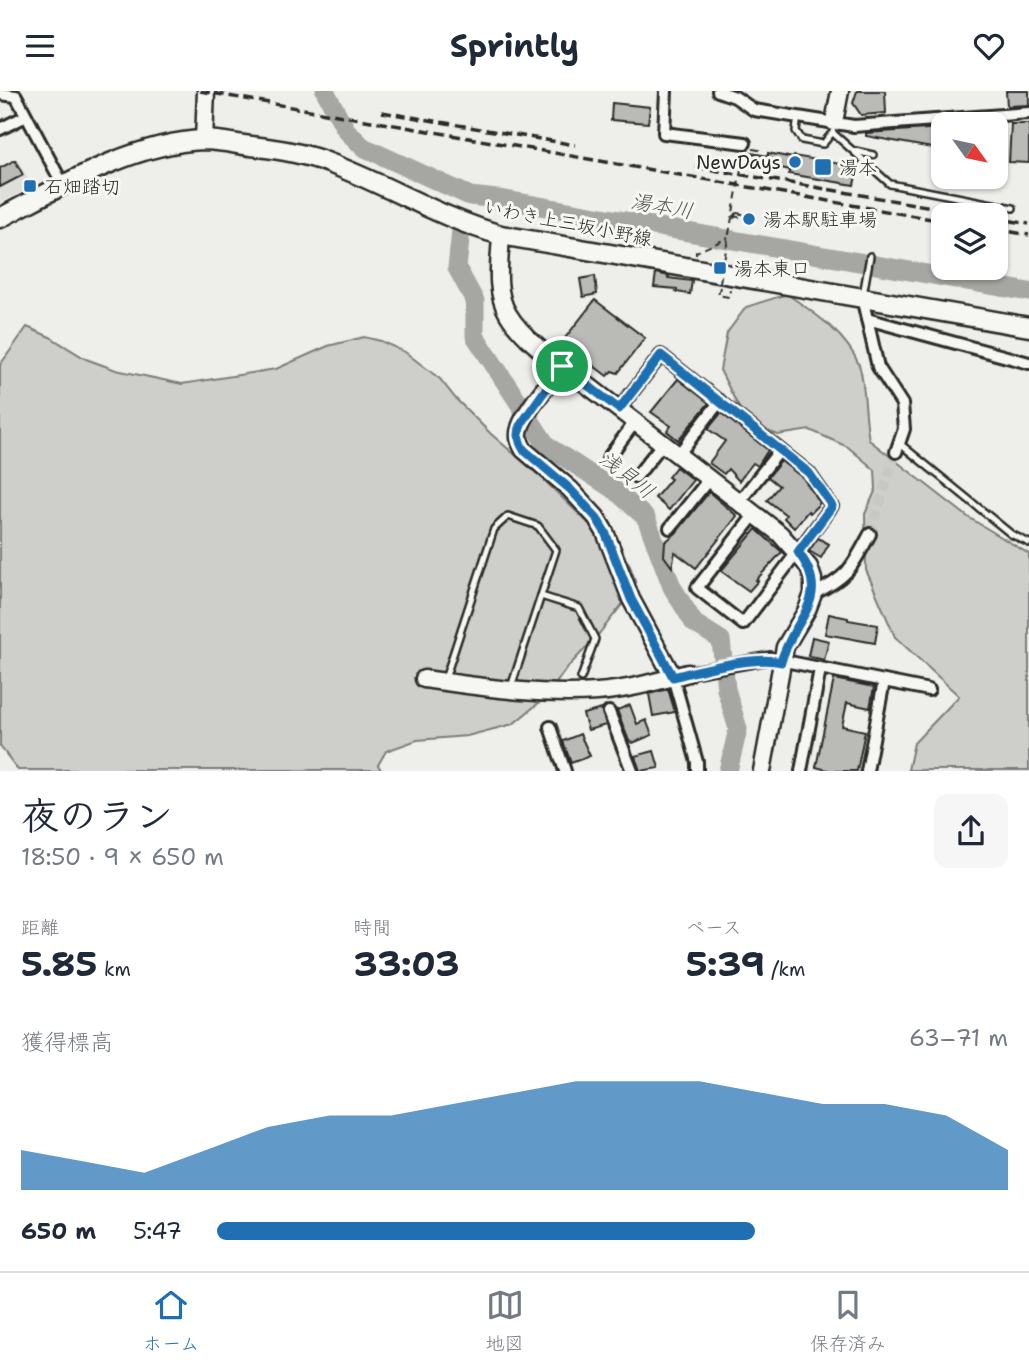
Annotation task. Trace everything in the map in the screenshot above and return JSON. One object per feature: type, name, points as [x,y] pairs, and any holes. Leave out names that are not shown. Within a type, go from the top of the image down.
[{"type":"main road","name":"いわき上三坂小野線","points":[[0,218],[63,185],[135,154],[204,140],[307,155],[331,163],[452,219],[501,235],[1029,327]]},
{"type":"street","points":[[204,140],[206,91]]},
{"type":"street","points":[[666,91],[664,133],[745,143]]},
{"type":"street","points":[[718,91],[735,94],[754,110],[798,116],[834,128],[1029,113]]},
{"type":"street","points":[[834,128],[841,91]]},
{"type":"street","points":[[0,94],[16,96],[63,185]]},
{"type":"street","points":[[0,129],[26,116]]},
{"type":"street","points":[[501,235],[501,298],[508,314],[531,340],[780,534],[809,567],[813,579],[813,594],[807,610],[785,647],[762,771]]},
{"type":"street","points":[[862,297],[878,367],[902,404],[904,429],[898,448]]},
{"type":"street","points":[[867,319],[1029,363]]},
{"type":"street","points":[[619,409],[661,355],[809,473],[832,506],[743,624],[697,588],[755,514]]},
{"type":"street","points":[[562,366],[522,423],[519,436],[524,450],[570,489],[596,517],[605,532],[631,599],[681,675],[697,771]]},
{"type":"street","points":[[678,455],[720,401]]},
{"type":"street","points":[[608,457],[635,422]]},
{"type":"street","points":[[636,477],[663,443]]},
{"type":"street","points":[[739,502],[780,450]]},
{"type":"street","points":[[670,528],[709,479]]},
{"type":"street","points":[[813,594],[844,576],[853,566],[870,534]]},
{"type":"street","points":[[424,679],[509,691],[600,692],[713,667],[770,659],[929,690]]},
{"type":"street","points":[[801,771],[820,669]]},
{"type":"street","points":[[867,771],[884,681]]},
{"type":"street","points":[[609,712],[632,771]]},
{"type":"street","points":[[550,727],[565,771]]},
{"type":"lane","points":[[798,116],[796,131],[802,140],[823,144],[834,128],[854,151],[890,184],[1013,208]]},
{"type":"lane","points":[[854,151],[873,155]]},
{"type":"lane","points":[[862,297],[870,257]]},
{"type":"lane","points":[[898,448],[1012,534],[1029,543]]},
{"type":"lane","points":[[444,682],[494,529],[508,516],[538,526],[555,550],[509,691]]},
{"type":"lane","points":[[541,596],[579,608],[594,639],[580,678]]},
{"type":"path","points":[[732,282],[729,297],[718,295],[745,148],[764,151]]},
{"type":"path","points":[[736,213],[748,215],[748,219],[733,218],[736,213]]},
{"type":"path","points":[[696,258],[696,252],[729,238]]},
{"type":"shaded area","points":[[17,158],[32,187],[0,203],[0,167]]},
{"type":"shaded area","points":[[787,294],[828,325],[854,354],[863,380],[869,440],[968,517],[1029,554],[1029,770],[908,770],[914,743],[959,696],[895,637],[866,570],[865,514],[876,489],[875,470],[848,447],[810,430],[778,435],[746,422],[720,370],[727,333],[746,307]]},
{"type":"shaded area","points":[[27,327],[50,337],[86,359],[116,370],[182,384],[276,369],[328,346],[364,337],[381,341],[405,352],[440,379],[491,434],[543,479],[629,563],[635,580],[628,597],[567,668],[546,697],[513,724],[467,736],[417,740],[386,751],[378,765],[381,770],[18,770],[0,746],[0,365]]},
{"type":"building","points":[[857,91],[885,91],[886,113],[861,115],[853,103]]},
{"type":"building","points":[[1006,91],[1029,91],[1029,105],[1007,106]]},
{"type":"building","points":[[612,103],[650,107],[648,123],[611,120]]},
{"type":"building","points":[[1011,124],[1029,124],[1029,163],[1009,162]]},
{"type":"building","points":[[931,129],[931,148],[866,136],[866,133]]},
{"type":"building","points":[[751,153],[794,156],[858,167],[854,185],[789,174],[790,170],[749,161]]},
{"type":"building","points":[[15,160],[23,175],[0,187],[0,168]]},
{"type":"building","points":[[656,273],[669,276],[668,278],[692,281],[690,294],[676,292],[677,289],[654,287]]},
{"type":"building","points":[[595,276],[597,294],[583,297],[580,279]]},
{"type":"building","points":[[595,300],[645,338],[618,373],[612,371],[607,376],[562,342]]},
{"type":"building","points":[[678,379],[709,403],[678,440],[667,431],[671,426],[651,412]]},
{"type":"building","points":[[721,413],[768,450],[758,466],[753,463],[739,481],[728,469],[724,474],[709,463],[725,441],[708,429]]},
{"type":"building","points":[[781,461],[803,478],[820,503],[810,513],[808,511],[794,528],[784,518],[786,515],[767,500],[779,486],[768,477]]},
{"type":"building","points":[[676,467],[693,480],[669,510],[655,498],[671,479],[668,477]]},
{"type":"building","points":[[709,492],[737,516],[696,568],[675,552],[672,567],[664,556],[665,542],[676,533]]},
{"type":"building","points":[[756,529],[782,552],[749,591],[721,571]]},
{"type":"building","points":[[818,538],[829,544],[821,558],[809,551]]},
{"type":"building","points":[[829,614],[878,625],[875,643],[825,634]]},
{"type":"building","points":[[812,637],[829,641],[824,660],[808,656]]},
{"type":"building","points":[[834,679],[874,687],[870,708],[847,703],[842,726],[865,731],[857,771],[831,771],[816,767]]},
{"type":"building","points":[[668,689],[675,712],[653,716],[649,694]]},
{"type":"building","points":[[630,705],[637,724],[646,720],[652,735],[633,743],[629,741],[617,710]]},
{"type":"building","points":[[602,709],[606,725],[588,730],[583,714]]},
{"type":"building","points":[[580,734],[590,756],[571,763],[563,741]]},
{"type":"building","points":[[654,751],[659,768],[640,771],[635,756]]},
{"type":"waterway","name":"湯本川","points":[[325,91],[346,130],[363,147],[470,196],[506,200],[1029,292]]},
{"type":"waterway","name":"浅貝川","points":[[461,231],[457,268],[475,301],[475,336],[547,446],[616,491],[646,518],[672,587],[694,623],[721,640],[726,689],[738,729],[728,771]]},
{"type":"tunnel","points":[[870,534],[896,452]]},
{"type":"railway","points":[[200,91],[931,219]]},
{"type":"railway","points":[[382,112],[575,145]]},
{"type":"railway","points":[[696,167],[931,207]]},
{"type":"railway","points":[[1008,220],[1029,224]]},
{"type":"railway","points":[[1008,231],[1029,235]]},
{"type":"place","name":"NewDays","points":[[795,162]]},
{"type":"place","name":"湯本","points":[[823,167]]},
{"type":"place","name":"石畑踏切","points":[[30,186]]},
{"type":"place","name":"湯本駅駐車場","points":[[749,219]]},
{"type":"place","name":"湯本東口","points":[[720,268]]},
{"type":"route","points":[[661,355],[809,473],[832,506],[798,552],[809,567],[813,579],[813,594],[807,610],[785,647],[781,662],[770,659],[713,667],[673,677],[631,599],[605,532],[596,517],[570,489],[524,450],[520,443],[522,423],[562,366],[619,409],[661,355]]}]
